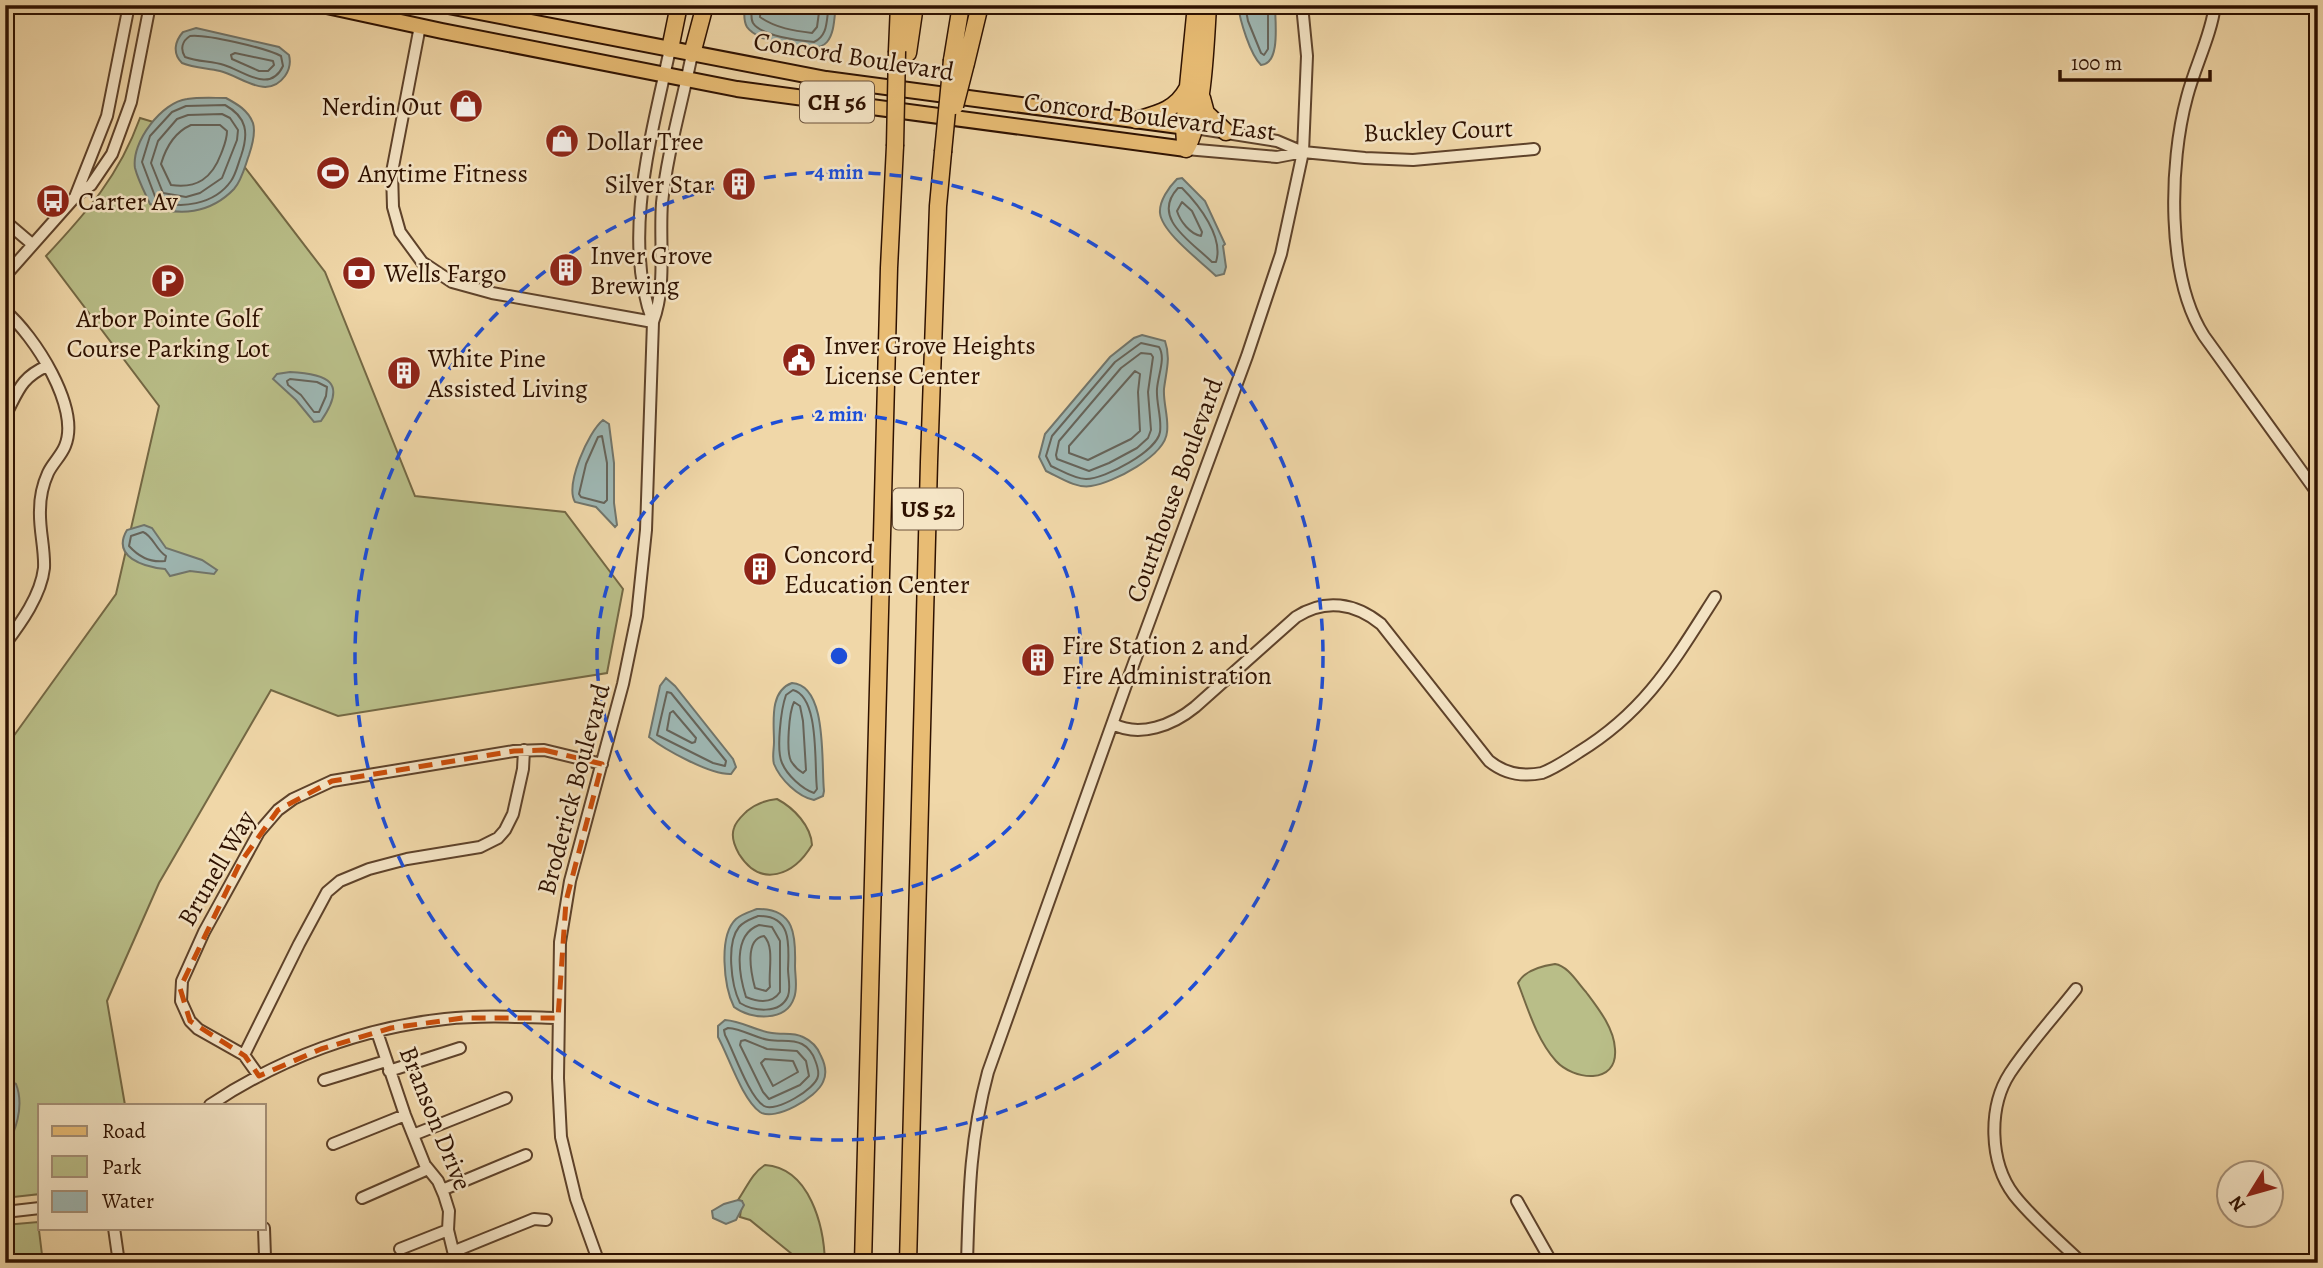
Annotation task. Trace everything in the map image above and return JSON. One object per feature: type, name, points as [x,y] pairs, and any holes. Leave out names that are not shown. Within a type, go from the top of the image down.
[{"type":"highway","points":[[670,50],[679,5]]},
{"type":"highway","points":[[692,54],[705,5]]},
{"type":"highway","points":[[899,5],[902,52]]},
{"type":"highway","name":"US 52","points":[[863,1263],[895,146],[902,52],[915,5]]},
{"type":"highway","name":"US 52","points":[[908,1263],[938,206],[943,152],[959,61],[961,5]]},
{"type":"highway","points":[[959,61],[980,5]]},
{"type":"highway","points":[[1195,5],[1195,86],[1206,113],[1226,132]]},
{"type":"highway","points":[[1186,149],[1208,5]]},
{"type":"highway","points":[[1136,120],[1174,106],[1195,86]]},
{"type":"main road","name":"Concord Boulevard","points":[[322,5],[687,80],[988,122]]},
{"type":"main road","name":"Concord Boulevard","points":[[443,5],[826,79],[1136,120]]},
{"type":"main road","name":"Concord Boulevard East","points":[[1136,120],[1190,127]]},
{"type":"main road","name":"Concord Boulevard East","points":[[988,122],[1186,149]]},
{"type":"street","points":[[75,197],[107,116],[129,5]]},
{"type":"street","points":[[5,276],[75,197],[100,174],[122,132],[131,102],[150,5]]},
{"type":"street","name":"Courthouse Boulevard","points":[[967,1263],[971,1150],[988,1072],[1281,254],[1303,152],[1307,56],[1302,5]]},
{"type":"street","points":[[2215,5],[2210,29],[2191,81],[2180,129],[2175,198],[2182,286],[2191,312],[2204,336],[2318,494]]},
{"type":"street","points":[[420,26],[392,172],[393,207],[400,232],[422,262],[452,282],[492,293],[653,322]]},
{"type":"street","name":"Broderick Boulevard","points":[[653,322],[641,283],[640,209],[670,50]]},
{"type":"street","name":"Broderick Boulevard","points":[[599,1263],[576,1199],[561,1137],[558,1100],[560,942],[566,901],[630,656],[640,598],[646,530],[653,322],[661,289],[662,202],[692,54]]},
{"type":"street","name":"Concord Boulevard East","points":[[1190,127],[1277,141],[1303,152]]},
{"type":"street","name":"Concord Boulevard East","points":[[1186,149],[1276,157],[1303,152]]},
{"type":"street","name":"Buckley Court","points":[[1303,152],[1413,160],[1534,149]]},
{"type":"street","points":[[5,221],[32,244]]},
{"type":"street","points":[[5,311],[22,327],[47,366],[69,417],[65,447],[48,473],[43,489],[40,510],[44,570],[32,602],[5,644]]},
{"type":"street","points":[[5,416],[22,382],[29,375],[47,366]]},
{"type":"street","points":[[1113,724],[1121,728],[1144,729],[1178,720],[1302,613],[1322,605],[1345,605],[1364,612],[1381,624],[1489,761],[1512,773],[1542,773],[1602,738],[1637,708],[1665,675],[1715,597]]},
{"type":"street","points":[[244,1055],[327,892],[340,881],[369,869],[407,859],[480,847],[498,838],[513,814],[522,778],[524,750]]},
{"type":"street","name":"Brunell Way","points":[[259,1076],[244,1055],[198,1029],[190,1021],[181,1001],[180,988],[204,932],[240,863],[265,823],[293,799],[331,781],[524,750],[544,750],[602,764]]},
{"type":"street","points":[[2076,989],[2011,1072],[2000,1095],[1994,1134],[2000,1166],[2014,1196],[2082,1263]]},
{"type":"street","points":[[212,1104],[259,1076],[321,1049],[377,1032],[418,1023],[463,1018],[558,1018]]},
{"type":"street","name":"Branson Drive","points":[[377,1032],[412,1135],[428,1169],[442,1190],[449,1212],[448,1230],[456,1263]]},
{"type":"street","points":[[324,1080],[460,1048]]},
{"type":"street","points":[[412,1135],[506,1098]]},
{"type":"street","points":[[333,1144],[405,1115]]},
{"type":"street","points":[[442,1190],[526,1155]]},
{"type":"street","points":[[362,1198],[428,1169]]},
{"type":"street","points":[[1517,1201],[1552,1263]]},
{"type":"street","points":[[5,1212],[38,1208]]},
{"type":"street","points":[[455,1251],[534,1219],[546,1220]]},
{"type":"street","points":[[114,1230],[119,1263]]},
{"type":"street","points":[[260,1263],[265,1257],[264,1230]]},
{"type":"street","points":[[400,1249],[448,1230]]},
{"type":"highlighted area","points":[[544,750],[602,764],[566,901],[558,1018],[463,1018],[391,1028],[321,1049],[259,1076],[245,1056],[190,1021],[180,988],[240,863],[278,810],[332,781],[514,751]]},
{"type":"green space","points":[[140,118],[227,144],[325,272],[415,496],[565,512],[623,589],[607,673],[338,716],[271,690],[159,883],[107,1001],[125,1104],[38,1104],[38,1194],[5,1198],[5,748],[116,594],[159,406],[46,256],[112,176]]},
{"type":"green space","points":[[777,799],[790,807],[800,818],[812,845],[796,864],[787,870],[777,874],[757,872],[739,854],[733,831],[738,821],[751,808]]},
{"type":"green space","points":[[1555,964],[1572,975],[1609,1026],[1614,1041],[1614,1061],[1602,1074],[1583,1075],[1564,1067],[1549,1053],[1534,1024],[1518,983],[1524,975]]},
{"type":"green space","points":[[765,1165],[793,1176],[811,1201],[822,1232],[825,1263],[803,1263],[750,1220],[740,1217],[742,1201],[738,1200],[753,1176]]},
{"type":"green space","points":[[38,1222],[43,1263],[5,1263],[5,1225]]},
{"type":"water","points":[[745,5],[836,5],[832,34],[821,46],[811,48],[786,46],[762,38],[747,27],[744,19]]},
{"type":"water","points":[[1238,5],[1275,5],[1274,50],[1267,63],[1261,65],[1249,45]]},
{"type":"water","points":[[196,28],[279,47],[289,55],[288,71],[278,83],[262,87],[220,71],[182,63],[176,51],[178,39],[183,32]]},
{"type":"water","points":[[197,98],[226,98],[245,111],[254,127],[251,148],[237,185],[225,197],[194,211],[172,211],[150,204],[135,168],[135,158],[150,125],[177,102]]},
{"type":"water","points":[[1182,178],[1205,201],[1225,244],[1224,274],[1216,276],[1175,238],[1162,221],[1160,208],[1163,199],[1174,182]]},
{"type":"water","points":[[1142,335],[1165,341],[1167,347],[1168,365],[1164,394],[1167,432],[1164,441],[1148,459],[1124,474],[1100,484],[1080,486],[1046,471],[1039,457],[1045,434],[1110,357]]},
{"type":"water","points":[[290,372],[315,375],[330,383],[333,397],[321,421],[314,422],[296,400],[273,379],[277,374]]},
{"type":"water","points":[[603,420],[609,424],[614,463],[615,527],[596,507],[575,502],[573,494],[580,459],[591,435]]},
{"type":"water","points":[[144,525],[152,528],[166,548],[202,560],[217,570],[214,574],[190,571],[170,576],[165,569],[132,559],[126,554],[123,539],[127,530]]},
{"type":"water","points":[[666,678],[733,759],[736,767],[731,774],[700,766],[649,737],[660,686]]},
{"type":"water","points":[[792,683],[804,687],[812,697],[817,711],[824,791],[823,796],[814,800],[790,786],[773,761],[774,708],[779,693]]},
{"type":"water","points":[[757,909],[779,913],[786,919],[791,926],[795,944],[794,998],[790,1006],[776,1015],[758,1016],[734,1007],[725,975],[725,949],[730,927],[738,917]]},
{"type":"water","points":[[725,1020],[766,1032],[799,1035],[809,1041],[818,1050],[824,1066],[824,1079],[819,1088],[804,1101],[785,1111],[775,1114],[760,1112],[747,1098],[718,1037],[718,1026]]},
{"type":"water","points":[[5,1078],[16,1084],[19,1110],[5,1153]]},
{"type":"water","points":[[738,1200],[744,1205],[736,1220],[726,1224],[713,1218],[712,1211]]},
{"type":"place","name":"Nerdin Out","points":[[466,106]]},
{"type":"place","name":"Dollar Tree","points":[[562,141]]},
{"type":"place","name":"Anytime Fitness","points":[[333,173]]},
{"type":"place","name":"Silver Star","points":[[739,184]]},
{"type":"place","name":"Carter Av","points":[[53,201]]},
{"type":"place","name":"Inver Grove Brewing","points":[[566,270]]},
{"type":"place","name":"Wells Fargo","points":[[359,273]]},
{"type":"place","name":"Arbor Pointe Golf Course Parking Lot","points":[[168,281]]},
{"type":"place","name":"Inver Grove Heights License Center","points":[[799,360]]},
{"type":"place","name":"White Pine Assisted Living","points":[[404,373]]},
{"type":"place","name":"Concord Education Center","points":[[760,569]]},
{"type":"place","name":"Fire Station 2 and Fire Administration","points":[[1038,660]]}]
